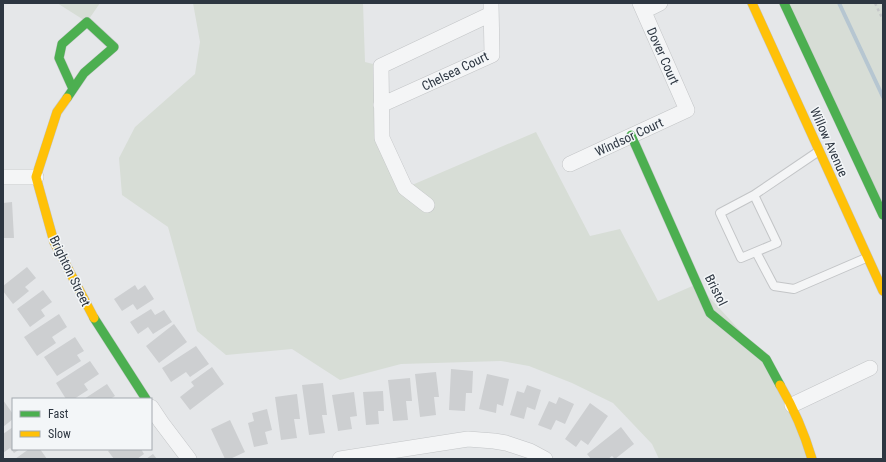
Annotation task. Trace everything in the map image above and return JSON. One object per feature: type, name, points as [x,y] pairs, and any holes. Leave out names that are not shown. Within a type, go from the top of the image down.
[{"type":"street","points":[[642,7],[660,3]]},
{"type":"street","name":"Willow Avenue","points":[[752,3],[883,292]]},
{"type":"street","name":"Willow Avenue","points":[[784,3],[883,215]]},
{"type":"street","name":"Dover Court","points":[[642,7],[687,110]]},
{"type":"street","name":"Chelsea Court","points":[[381,105],[492,56],[491,8],[381,66],[381,105],[382,138],[405,188],[427,205]]},
{"type":"street","points":[[3,178],[36,177],[57,112],[84,74],[114,47],[87,22],[62,44],[59,58],[73,89]]},
{"type":"street","name":"Windsor Court","points":[[570,164],[687,110]]},
{"type":"street","name":"Bristol","points":[[631,135],[710,313],[766,359],[792,405],[805,436],[812,459]]},
{"type":"street","name":"Brighton Street","points":[[36,177],[54,242],[97,324],[145,398]]},
{"type":"street","points":[[792,405],[870,368]]},
{"type":"street","points":[[152,408],[189,459]]},
{"type":"street","points":[[340,459],[468,439],[506,443],[530,451],[545,459]]},
{"type":"lane","points":[[754,194],[777,243],[741,258],[720,213],[754,194],[819,151]]},
{"type":"lane","points":[[756,252],[774,286],[794,289],[867,257]]},
{"type":"path","points":[[875,3],[883,20]]},
{"type":"shaded area","points":[[57,3],[100,3],[87,22]]},
{"type":"shaded area","points":[[193,3],[363,3],[365,62],[381,66],[382,138],[405,188],[536,132],[590,236],[620,229],[658,301],[697,284],[766,359],[812,459],[659,459],[652,444],[613,403],[572,383],[529,366],[501,361],[401,364],[340,380],[292,349],[226,355],[197,331],[168,227],[122,195],[119,158],[135,127],[195,74],[200,42]]},
{"type":"shaded area","points":[[784,3],[883,3],[883,215]]},
{"type":"building","points":[[12,202],[14,238],[3,238],[3,203]]},
{"type":"building","points":[[27,267],[36,278],[25,287],[29,291],[13,304],[3,291],[3,286]]},
{"type":"building","points":[[135,285],[138,290],[145,285],[154,299],[137,310],[133,304],[122,311],[114,299]]},
{"type":"building","points":[[43,290],[52,302],[41,310],[45,316],[30,327],[17,309]]},
{"type":"building","points":[[151,309],[155,315],[164,310],[172,322],[153,334],[148,327],[138,334],[130,322]]},
{"type":"building","points":[[59,314],[67,327],[52,337],[56,343],[37,356],[24,337]]},
{"type":"building","points":[[174,324],[187,342],[159,363],[146,346]]},
{"type":"building","points":[[75,337],[84,351],[77,355],[81,361],[57,376],[44,357]]},
{"type":"building","points":[[196,346],[209,364],[190,377],[186,372],[171,382],[162,368]]},
{"type":"building","points":[[90,361],[99,374],[84,384],[88,390],[76,398],[65,398],[56,383]]},
{"type":"building","points":[[212,367],[224,384],[190,410],[180,397],[194,386],[191,382]]},
{"type":"building","points":[[451,369],[473,371],[472,393],[466,393],[465,411],[449,410]]},
{"type":"building","points":[[436,372],[439,397],[434,397],[436,415],[420,417],[415,374]]},
{"type":"building","points":[[487,374],[509,379],[503,406],[497,404],[496,413],[479,409]]},
{"type":"building","points":[[410,378],[412,401],[406,401],[408,420],[393,421],[388,380]]},
{"type":"building","points":[[323,383],[327,415],[322,415],[325,433],[309,435],[302,385]]},
{"type":"building","points":[[107,384],[115,396],[112,398],[86,398]]},
{"type":"building","points":[[527,385],[541,390],[535,410],[527,407],[524,419],[510,415],[517,391],[524,393]]},
{"type":"building","points":[[383,391],[384,411],[378,411],[379,424],[366,425],[363,392]]},
{"type":"building","points":[[354,392],[357,416],[350,417],[352,429],[338,431],[332,395]]},
{"type":"building","points":[[297,394],[300,419],[294,419],[297,438],[281,440],[275,397]]},
{"type":"building","points":[[559,397],[574,404],[565,424],[556,420],[551,430],[538,425],[549,401],[556,404]]},
{"type":"building","points":[[3,400],[12,413],[12,420],[3,427]]},
{"type":"building","points":[[590,403],[608,416],[588,445],[581,440],[576,447],[565,439]]},
{"type":"building","points":[[267,409],[272,430],[265,432],[268,444],[254,447],[248,423],[254,421],[252,413]]},
{"type":"building","points":[[230,420],[245,452],[230,459],[225,459],[211,429]]},
{"type":"building","points":[[621,427],[634,444],[615,459],[612,456],[608,459],[591,459],[587,454]]},
{"type":"building","points":[[12,428],[12,450],[18,450],[14,453],[10,448],[3,453],[3,434]]},
{"type":"building","points":[[28,450],[41,450],[47,459],[15,459]]},
{"type":"building","points":[[142,450],[144,454],[137,459],[114,459],[108,451]]},
{"type":"building","points":[[153,454],[157,459],[146,459]]},
{"type":"waterway","points":[[839,3],[883,97]]},
{"type":"traffic: fast","points":[[784,3],[883,215]]},
{"type":"traffic: fast","points":[[67,98],[84,73],[114,47],[87,22],[62,44],[59,58],[73,89]]},
{"type":"traffic: fast","points":[[631,135],[710,313],[766,359],[780,385]]},
{"type":"traffic: fast","points":[[94,318],[145,398]]},
{"type":"traffic: slow","points":[[752,3],[883,291]]},
{"type":"traffic: slow","points":[[67,98],[57,112],[36,177],[54,242],[94,318]]},
{"type":"traffic: slow","points":[[780,385],[790,403],[806,439],[812,459]]}]
